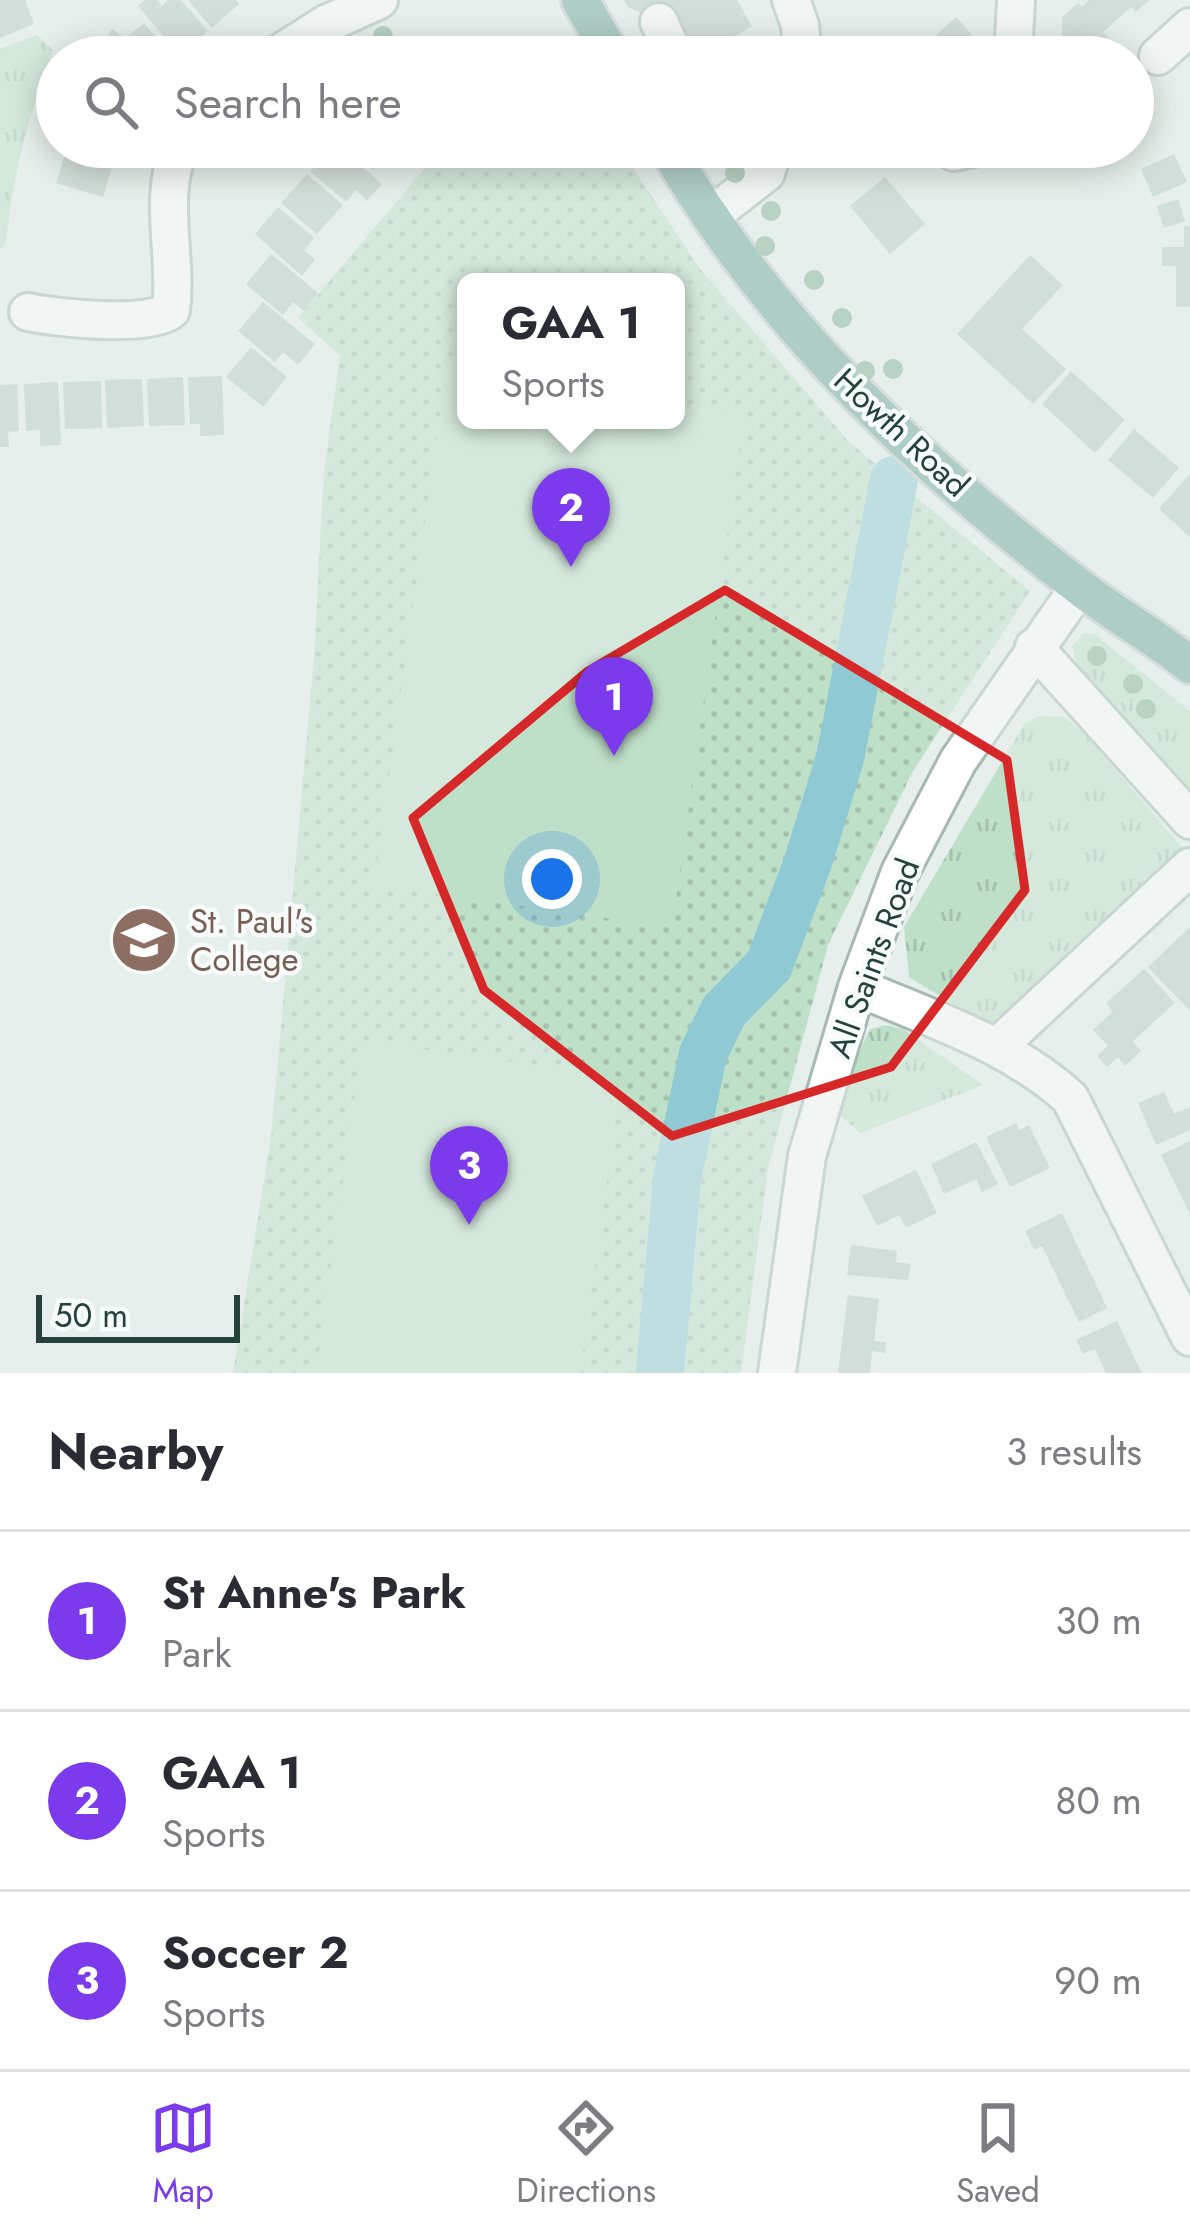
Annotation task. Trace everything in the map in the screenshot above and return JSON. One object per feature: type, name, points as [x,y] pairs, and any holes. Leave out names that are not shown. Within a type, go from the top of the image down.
[{"type":"main road","points":[[580,0],[601,36]]},
{"type":"main road","name":"Howth Road","points":[[681,168],[788,318],[854,392],[934,468],[1078,586],[1190,665]]},
{"type":"street","points":[[307,36],[379,0]]},
{"type":"street","points":[[791,0],[801,36]]},
{"type":"street","points":[[1014,36],[1016,0]]},
{"type":"street","points":[[659,22],[665,36]]},
{"type":"street","points":[[1157,56],[1190,27]]},
{"type":"street","points":[[28,312],[51,317],[155,319],[171,310],[173,168]]},
{"type":"street","points":[[712,215],[767,168]]},
{"type":"street","name":"All Saints Road","points":[[777,1373],[807,1156],[856,987],[900,872],[958,760],[1078,586]]},
{"type":"street","points":[[1034,647],[1190,820]]},
{"type":"street","points":[[998,1047],[1190,867]]},
{"type":"street","points":[[856,987],[998,1047],[1044,1075],[1070,1098],[1190,1337]]},
{"type":"highlighted area","points":[[725,590],[1007,760],[1025,890],[891,1067],[672,1136],[484,990],[413,818],[588,671]]},
{"type":"green space","points":[[38,36],[36,98],[12,195],[6,245],[0,250],[0,49]]},
{"type":"green space","points":[[425,168],[633,168],[700,269],[849,442],[1030,591],[913,771],[828,945],[768,1168],[741,1373],[233,1373],[271,1137],[314,657],[324,471],[340,356],[298,318]]},
{"type":"green space","points":[[446,372],[457,374],[457,429],[685,429],[685,405],[744,414],[672,927],[374,885]]},
{"type":"green space","points":[[1083,633],[1094,634],[1190,711],[1190,797],[1078,671],[1072,647]]},
{"type":"green space","points":[[1039,716],[1064,717],[1083,732],[1188,854],[993,1029],[909,977],[904,927],[1025,723]]},
{"type":"green space","points":[[886,1025],[903,1029],[983,1085],[860,1133],[840,1115],[847,1076],[870,1029]]},
{"type":"green space","points":[[363,1041],[621,1077],[580,1373],[316,1373]]},
{"type":"building","points":[[0,0],[25,0],[34,24],[0,38]]},
{"type":"building","points":[[145,0],[157,0],[162,6],[168,0],[181,0],[208,31],[202,36],[164,36],[138,6]]},
{"type":"building","points":[[188,0],[236,0],[239,4],[212,28]]},
{"type":"building","points":[[624,0],[737,0],[752,26],[735,36],[680,36],[628,7]]},
{"type":"building","points":[[1089,0],[1149,0],[1136,12],[1131,7],[1103,32],[1107,36],[1062,36],[1062,17],[1078,3],[1082,7]]},
{"type":"building","points":[[956,17],[973,36],[935,36]]},
{"type":"building","points":[[144,23],[155,36],[128,36]]},
{"type":"building","points":[[1174,154],[1187,182],[1153,197],[1141,169],[1154,168],[1154,163]]},
{"type":"building","points":[[61,168],[112,168],[103,197],[56,183]]},
{"type":"building","points":[[363,168],[382,184],[367,201],[356,190],[346,202],[310,171]]},
{"type":"building","points":[[307,174],[343,205],[317,234],[281,203]]},
{"type":"building","points":[[885,177],[925,224],[890,254],[850,206]]},
{"type":"building","points":[[1178,199],[1185,221],[1164,228],[1157,206]]},
{"type":"building","points":[[278,207],[314,238],[304,250],[315,260],[302,276],[255,234]]},
{"type":"building","points":[[1184,226],[1190,226],[1190,307],[1176,307],[1176,266],[1162,266],[1162,247],[1184,247]]},
{"type":"building","points":[[271,254],[318,293],[304,311],[293,302],[283,315],[246,284]]},
{"type":"building","points":[[1030,255],[1063,285],[1022,329],[1066,369],[1033,404],[957,334]]},
{"type":"building","points":[[263,302],[315,344],[298,365],[283,352],[275,362],[238,331]]},
{"type":"building","points":[[251,347],[287,377],[263,407],[226,377]]},
{"type":"building","points":[[1071,371],[1125,420],[1095,453],[1042,404]]},
{"type":"building","points":[[222,376],[224,435],[200,436],[200,424],[190,424],[188,377]]},
{"type":"building","points":[[183,377],[185,425],[149,426],[147,379]]},
{"type":"building","points":[[142,379],[144,426],[107,428],[105,380]]},
{"type":"building","points":[[101,381],[102,428],[65,429],[63,382]]},
{"type":"building","points":[[58,382],[61,445],[40,446],[40,430],[26,431],[24,384]]},
{"type":"building","points":[[17,384],[19,431],[8,432],[9,447],[0,447],[0,385]]},
{"type":"building","points":[[1134,429],[1179,468],[1153,498],[1108,460]]},
{"type":"building","points":[[1190,474],[1190,537],[1159,509]]},
{"type":"building","points":[[1190,927],[1190,1011],[1148,967]]},
{"type":"building","points":[[1144,969],[1175,1003],[1133,1041],[1141,1051],[1125,1066],[1118,1057],[1107,1067],[1097,1056],[1108,1046],[1093,1030],[1113,1011],[1106,1003]]},
{"type":"building","points":[[1164,1092],[1174,1114],[1190,1107],[1190,1130],[1156,1145],[1138,1103]]},
{"type":"building","points":[[1016,1123],[1019,1130],[1029,1125],[1050,1168],[1010,1187],[986,1137]]},
{"type":"building","points":[[1190,1141],[1190,1214],[1161,1155]]},
{"type":"building","points":[[976,1142],[998,1184],[982,1192],[976,1179],[944,1194],[931,1164]]},
{"type":"building","points":[[916,1170],[937,1213],[906,1228],[899,1215],[877,1226],[862,1196]]},
{"type":"building","points":[[1062,1213],[1107,1308],[1079,1322],[1042,1246],[1034,1250],[1025,1231]]},
{"type":"building","points":[[851,1245],[897,1251],[896,1262],[911,1264],[908,1280],[847,1275]]},
{"type":"building","points":[[848,1295],[879,1299],[874,1341],[886,1342],[885,1353],[872,1351],[870,1373],[838,1373]]},
{"type":"building","points":[[1117,1321],[1142,1373],[1106,1373],[1095,1349],[1083,1354],[1076,1340]]},
{"type":"waterway","points":[[660,1373],[677,1179],[703,1054],[724,1011],[769,965],[808,862],[840,758],[894,480]]},
{"type":"place","name":"GAA 1","points":[[571,567]]},
{"type":"place","name":"St Anne's Park","points":[[614,756]]},
{"type":"place","name":"St. Paul's College","points":[[144,940]]},
{"type":"place","name":"Soccer 2","points":[[469,1225]]}]
